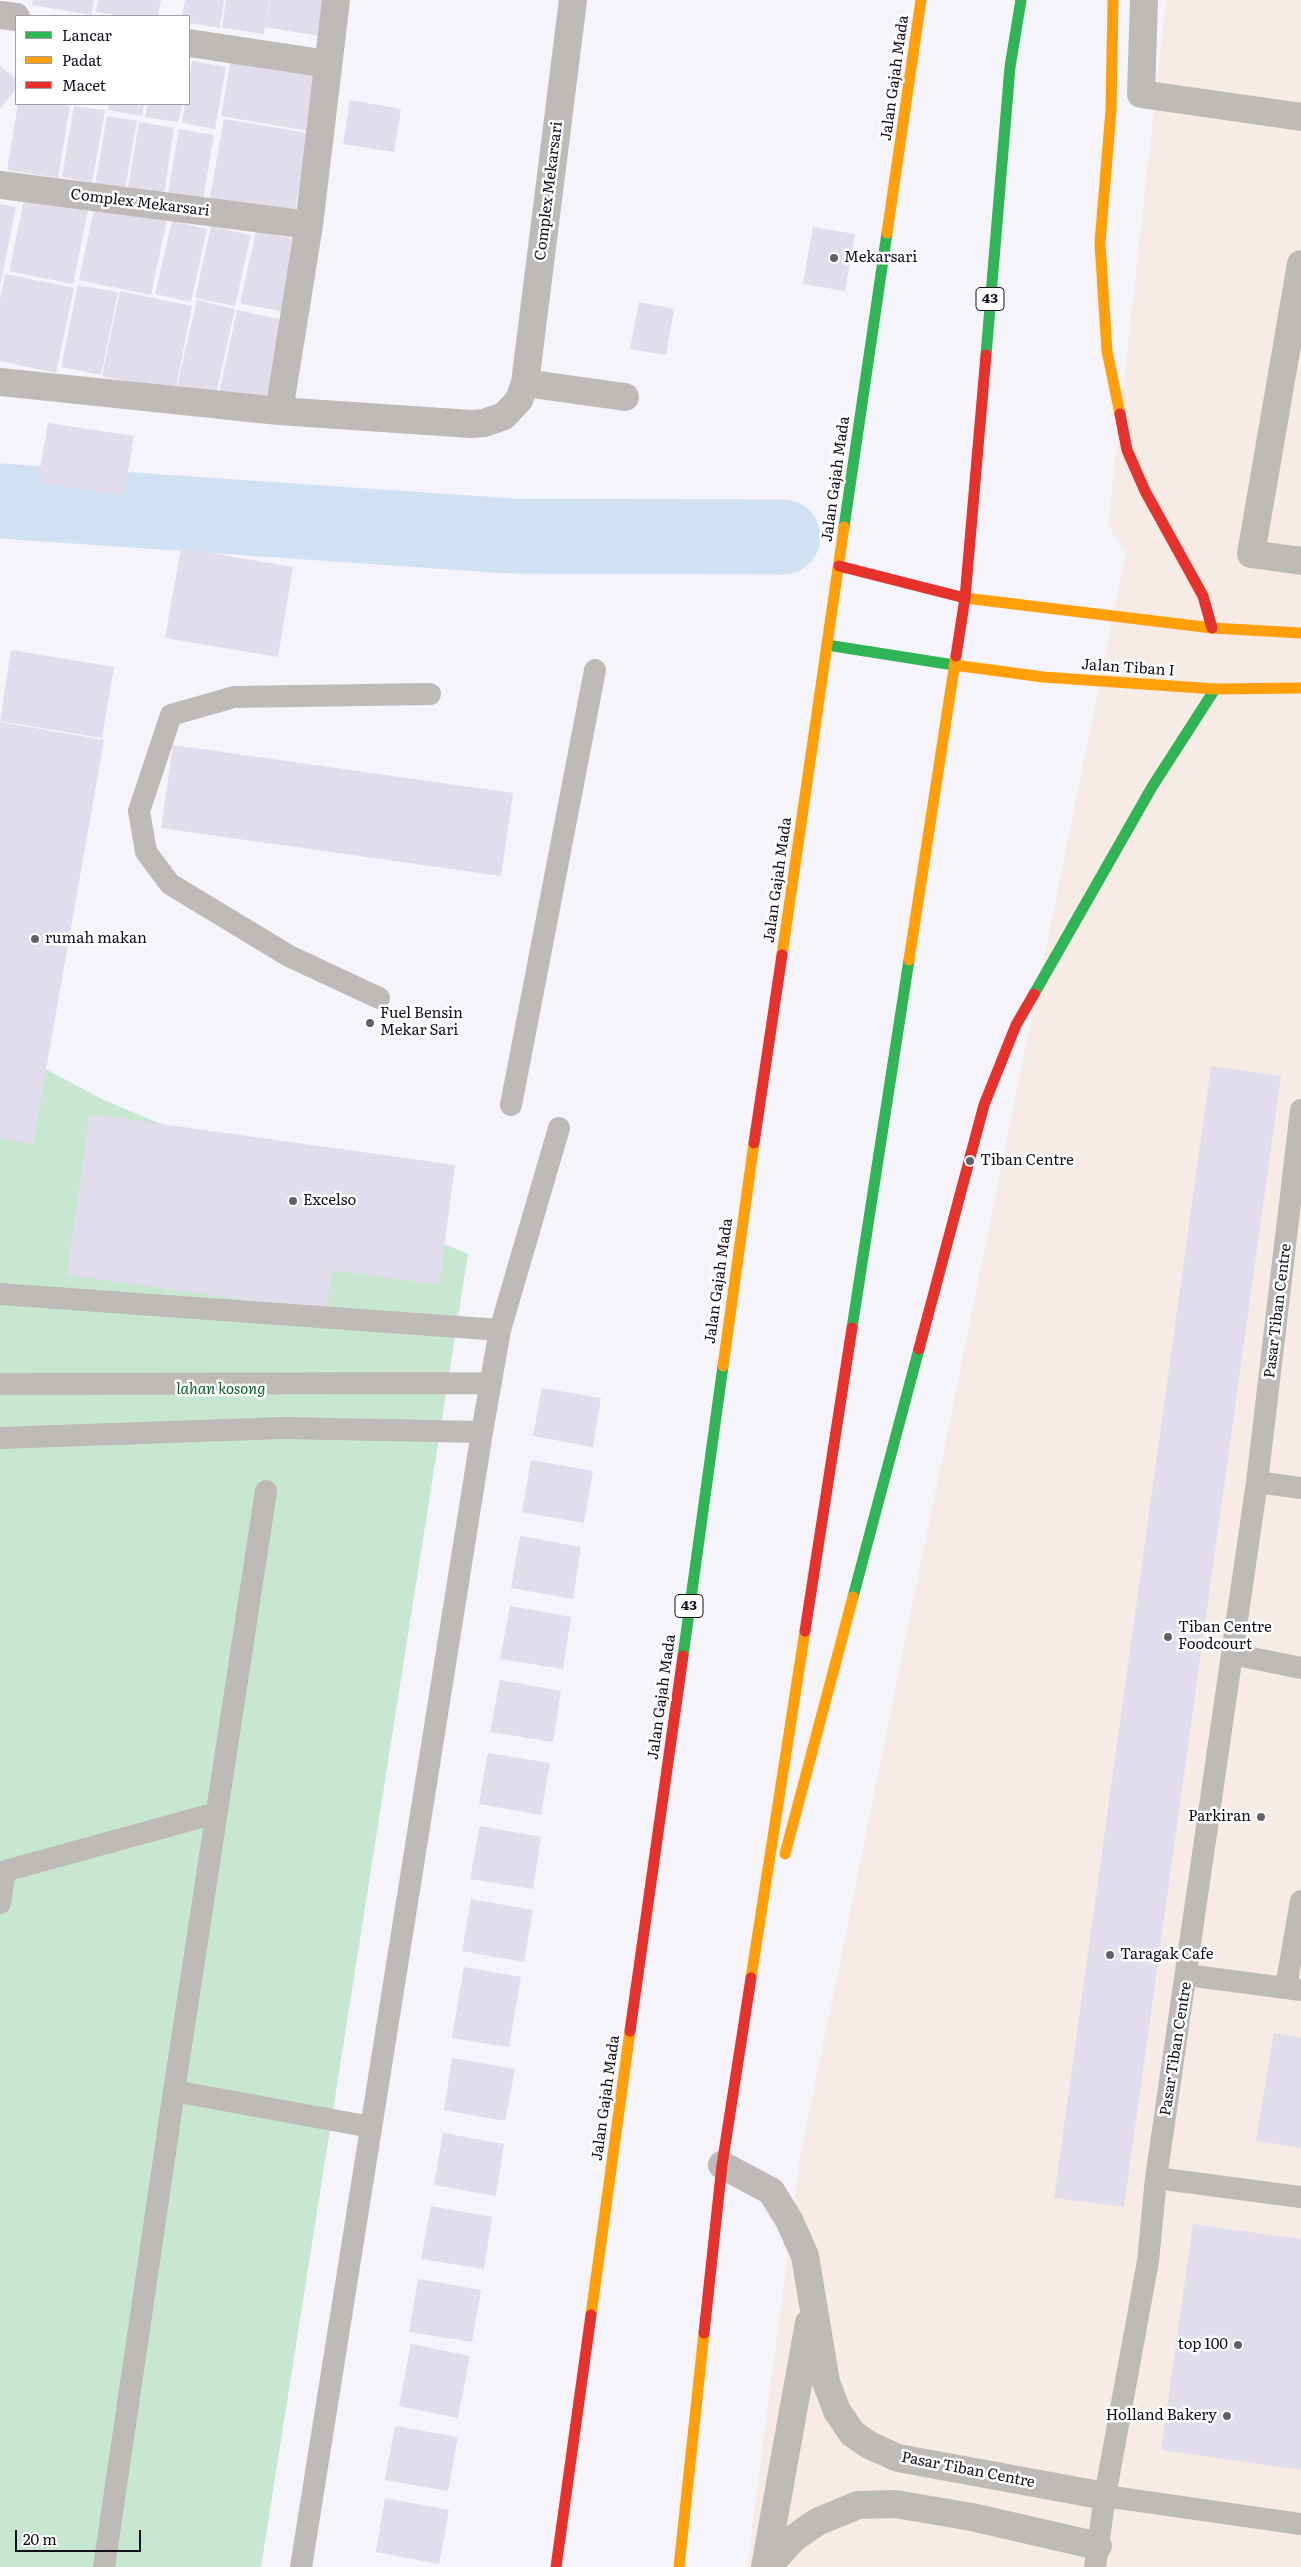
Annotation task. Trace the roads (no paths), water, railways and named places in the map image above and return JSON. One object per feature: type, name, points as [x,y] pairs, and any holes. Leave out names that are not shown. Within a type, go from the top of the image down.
[{"type":"main road","name":"Jalan Gajah Mada","points":[[556,2567],[739,1248],[921,0]]},
{"type":"main road","name":"43","points":[[966,598],[1010,67],[1021,0]]},
{"type":"main road","points":[[1113,0],[1111,110],[1100,243],[1107,351],[1127,450],[1149,499],[1203,596],[1212,628]]},
{"type":"main road","points":[[839,566],[966,598],[1212,628],[1301,633]]},
{"type":"main road","points":[[679,2567],[722,2165],[954,665],[966,598]]},
{"type":"main road","name":"Jalan Tiban I","points":[[827,645],[1044,677],[1215,689],[1301,688]]},
{"type":"main road","points":[[783,1862],[984,1105],[1016,1025],[1152,787],[1215,689]]},
{"type":"main road","points":[[748,1996],[778,1881]]},
{"type":"street","points":[[279,411],[309,225],[336,0]]},
{"type":"street","name":"Complex Mekarsari","points":[[0,382],[279,411],[484,422],[504,416],[518,400],[525,383],[573,0]]},
{"type":"street","points":[[1144,0],[1140,94],[1301,117]]},
{"type":"street","points":[[0,15],[15,17]]},
{"type":"street","points":[[190,44],[328,64]]},
{"type":"street","name":"Complex Mekarsari","points":[[0,185],[309,225]]},
{"type":"street","points":[[1301,264],[1251,554],[1301,561]]},
{"type":"street","points":[[525,383],[625,397]]},
{"type":"street","name":"Pasar Tiban Centre","points":[[722,2165],[771,2191],[789,2220],[805,2256],[826,2382],[837,2411],[852,2433],[869,2446],[898,2458],[1105,2496]]},
{"type":"street","name":"Pasar Tiban Centre","points":[[766,2567],[812,2304]]},
{"type":"street","name":"Pasar Tiban Centre","points":[[766,2567],[794,2538],[817,2522],[858,2505],[905,2506],[972,2518],[1097,2557]]},
{"type":"lane","points":[[511,1105],[595,670]]},
{"type":"lane","points":[[379,998],[289,956],[170,884],[146,852],[139,811],[171,715],[234,697],[430,694]]},
{"type":"lane","name":"Pasar Tiban Centre","points":[[1097,2557],[1105,2496],[1148,2261],[1156,2178],[1187,1974],[1256,1482],[1301,1110]]},
{"type":"lane","points":[[301,2567],[482,1432],[500,1330],[559,1128]]},
{"type":"lane","points":[[0,1294],[500,1330]]},
{"type":"lane","points":[[0,1384],[491,1383]]},
{"type":"lane","points":[[0,1438],[282,1428],[482,1432]]},
{"type":"lane","points":[[1256,1482],[1301,1488]]},
{"type":"lane","points":[[104,2567],[174,2091],[266,1490]]},
{"type":"lane","points":[[1232,1654],[1301,1668]]},
{"type":"lane","points":[[0,1903],[5,1872],[216,1813]]},
{"type":"lane","points":[[1187,1974],[1293,1988],[1301,1901]]},
{"type":"lane","points":[[174,2091],[371,2126]]},
{"type":"lane","points":[[1156,2178],[1301,2197]]},
{"type":"lane","name":"Pasar Tiban Centre","points":[[1105,2496],[1301,2524]]},
{"type":"waterway","points":[[0,501],[511,536],[783,537]]},
{"type":"place","name":"Mekarsari","points":[[834,258]]},
{"type":"place","name":"rumah makan","points":[[35,939]]},
{"type":"place","name":"Fuel Bensin Mekar Sari","points":[[370,1023]]},
{"type":"place","name":"Tiban Centre","points":[[970,1161]]},
{"type":"place","name":"Excelso","points":[[293,1201]]},
{"type":"place","name":"Tiban Centre Foodcourt","points":[[1168,1637]]},
{"type":"place","name":"Parkiran","points":[[1261,1817]]},
{"type":"place","name":"Taragak Cafe","points":[[1110,1955]]},
{"type":"place","name":"top 100","points":[[1238,2345]]},
{"type":"place","name":"Holland Bakery","points":[[1227,2416]]},
{"type":"park label","name":"lahan kosong","points":[[221,1390]]}]
